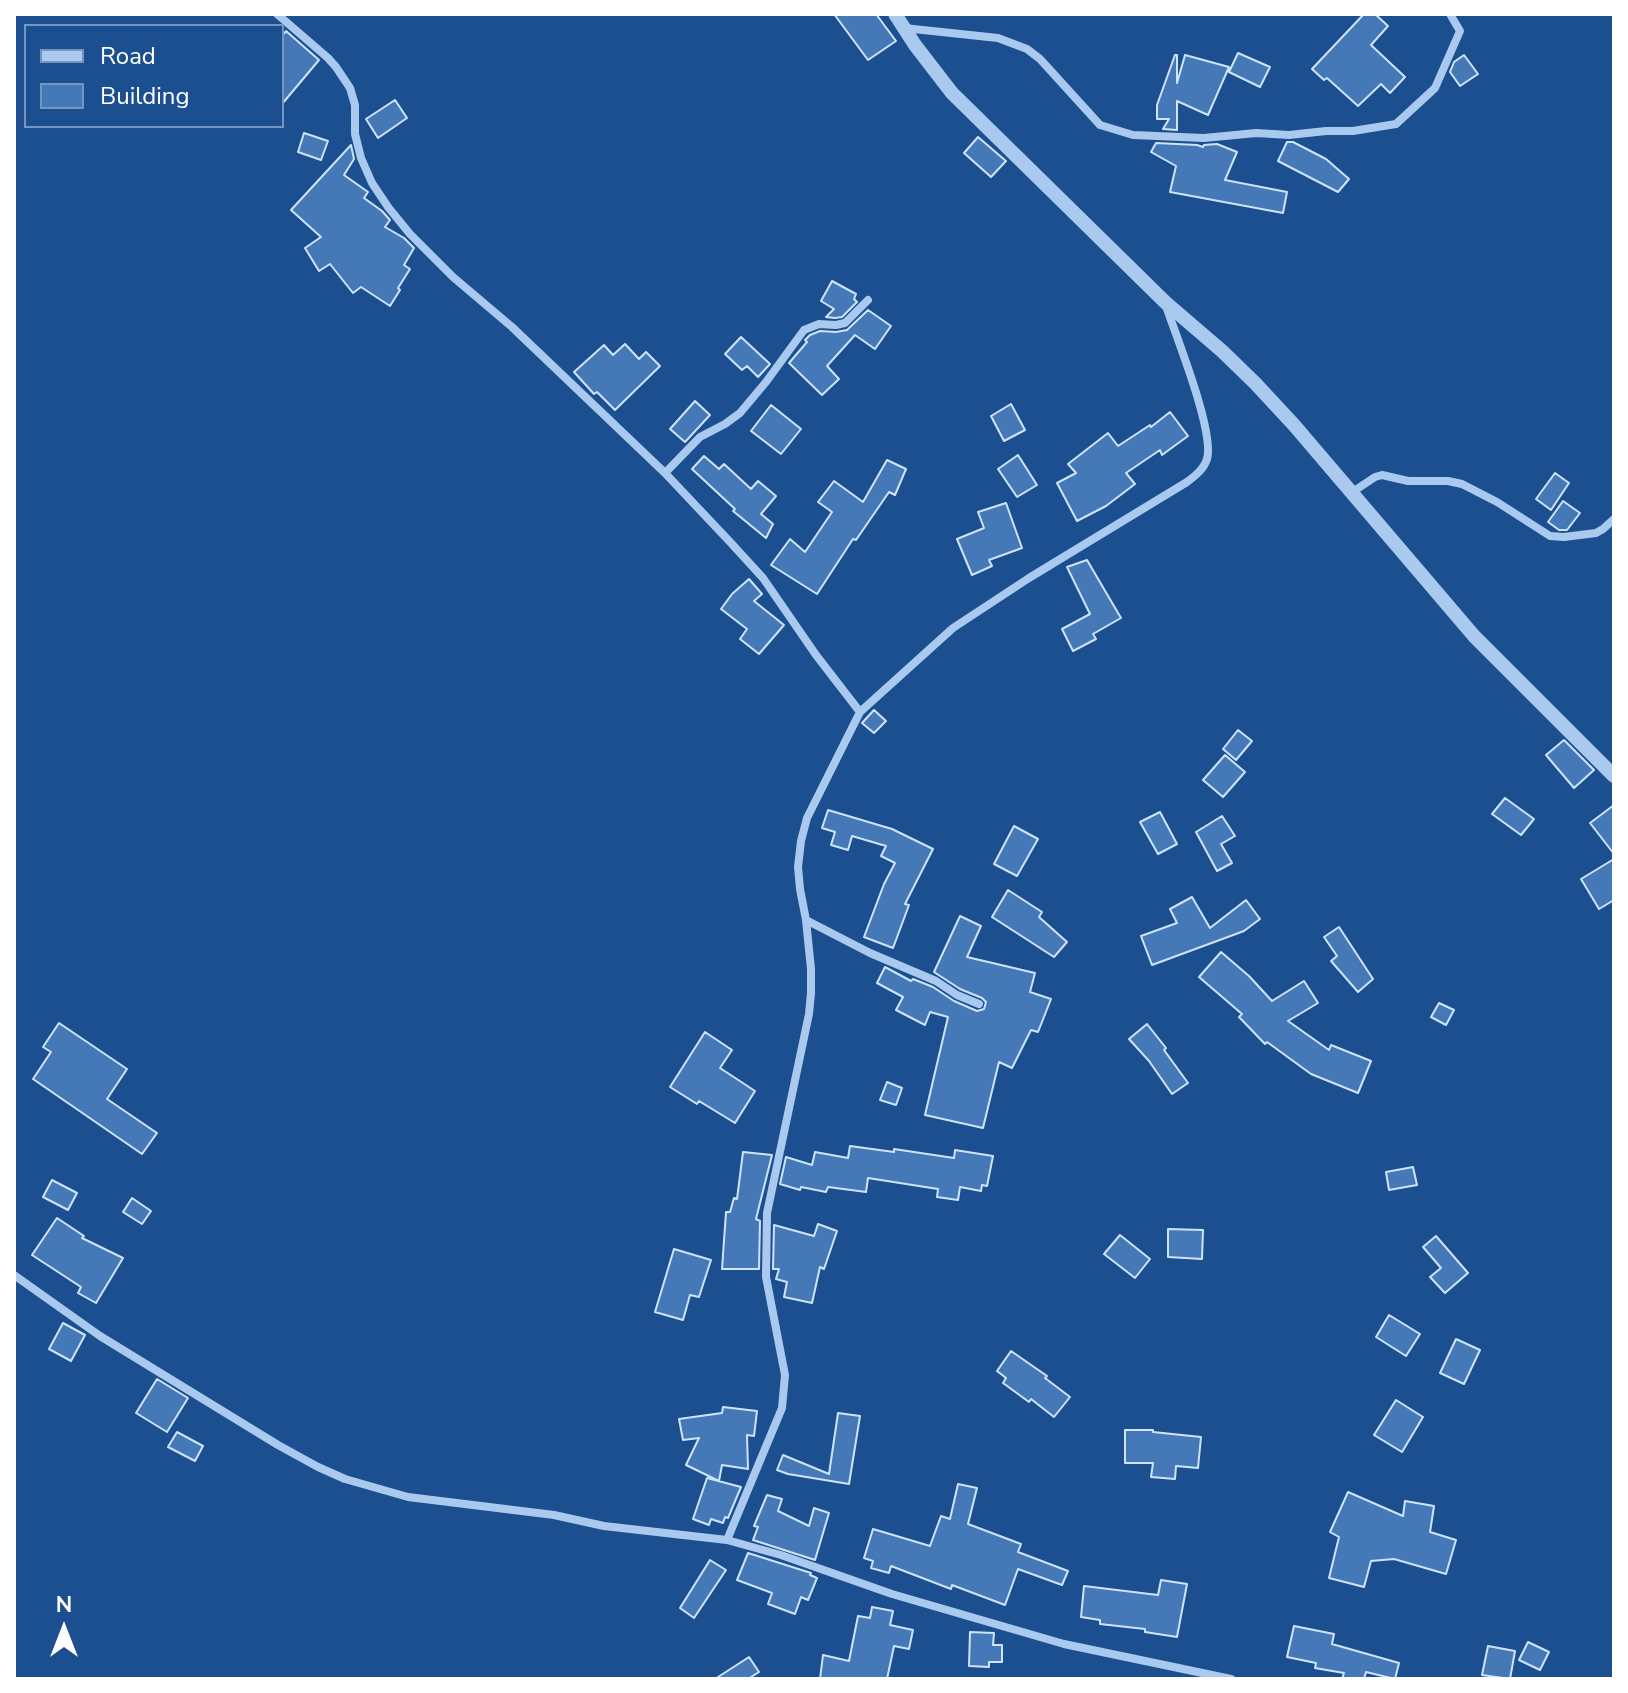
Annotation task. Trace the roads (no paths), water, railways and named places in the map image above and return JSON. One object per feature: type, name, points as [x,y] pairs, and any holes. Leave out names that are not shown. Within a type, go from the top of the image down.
[{"type":"street","points":[[277,14],[328,58],[350,88],[361,158],[372,183],[410,234],[665,473],[731,543],[763,578],[860,712]]},
{"type":"street","points":[[895,14],[952,93],[1165,302],[1255,383],[1474,636],[1614,776]]},
{"type":"street","points":[[903,28],[998,38],[1027,49],[1040,59],[1100,125],[1133,135],[1204,138],[1256,133],[1289,135],[1353,131],[1396,124],[1435,88],[1460,31],[1450,14]]},
{"type":"street","points":[[665,473],[695,441],[740,413],[804,330],[814,325],[845,323],[868,300]]},
{"type":"street","points":[[727,1540],[782,1408],[784,1393],[785,1375],[766,1277],[767,1213],[809,1014],[811,969],[798,867],[807,818],[860,712],[953,628],[1187,482],[1207,461],[1206,431],[1165,302]]},
{"type":"street","points":[[1351,493],[1382,475],[1408,481],[1462,484],[1550,536],[1596,533],[1614,519]]},
{"type":"street","points":[[806,920],[979,1004]]},
{"type":"street","points":[[14,1275],[100,1336],[278,1445],[345,1479],[408,1497],[554,1515],[604,1526],[727,1540],[781,1555],[892,1594],[1064,1644],[1231,1679]]}]
